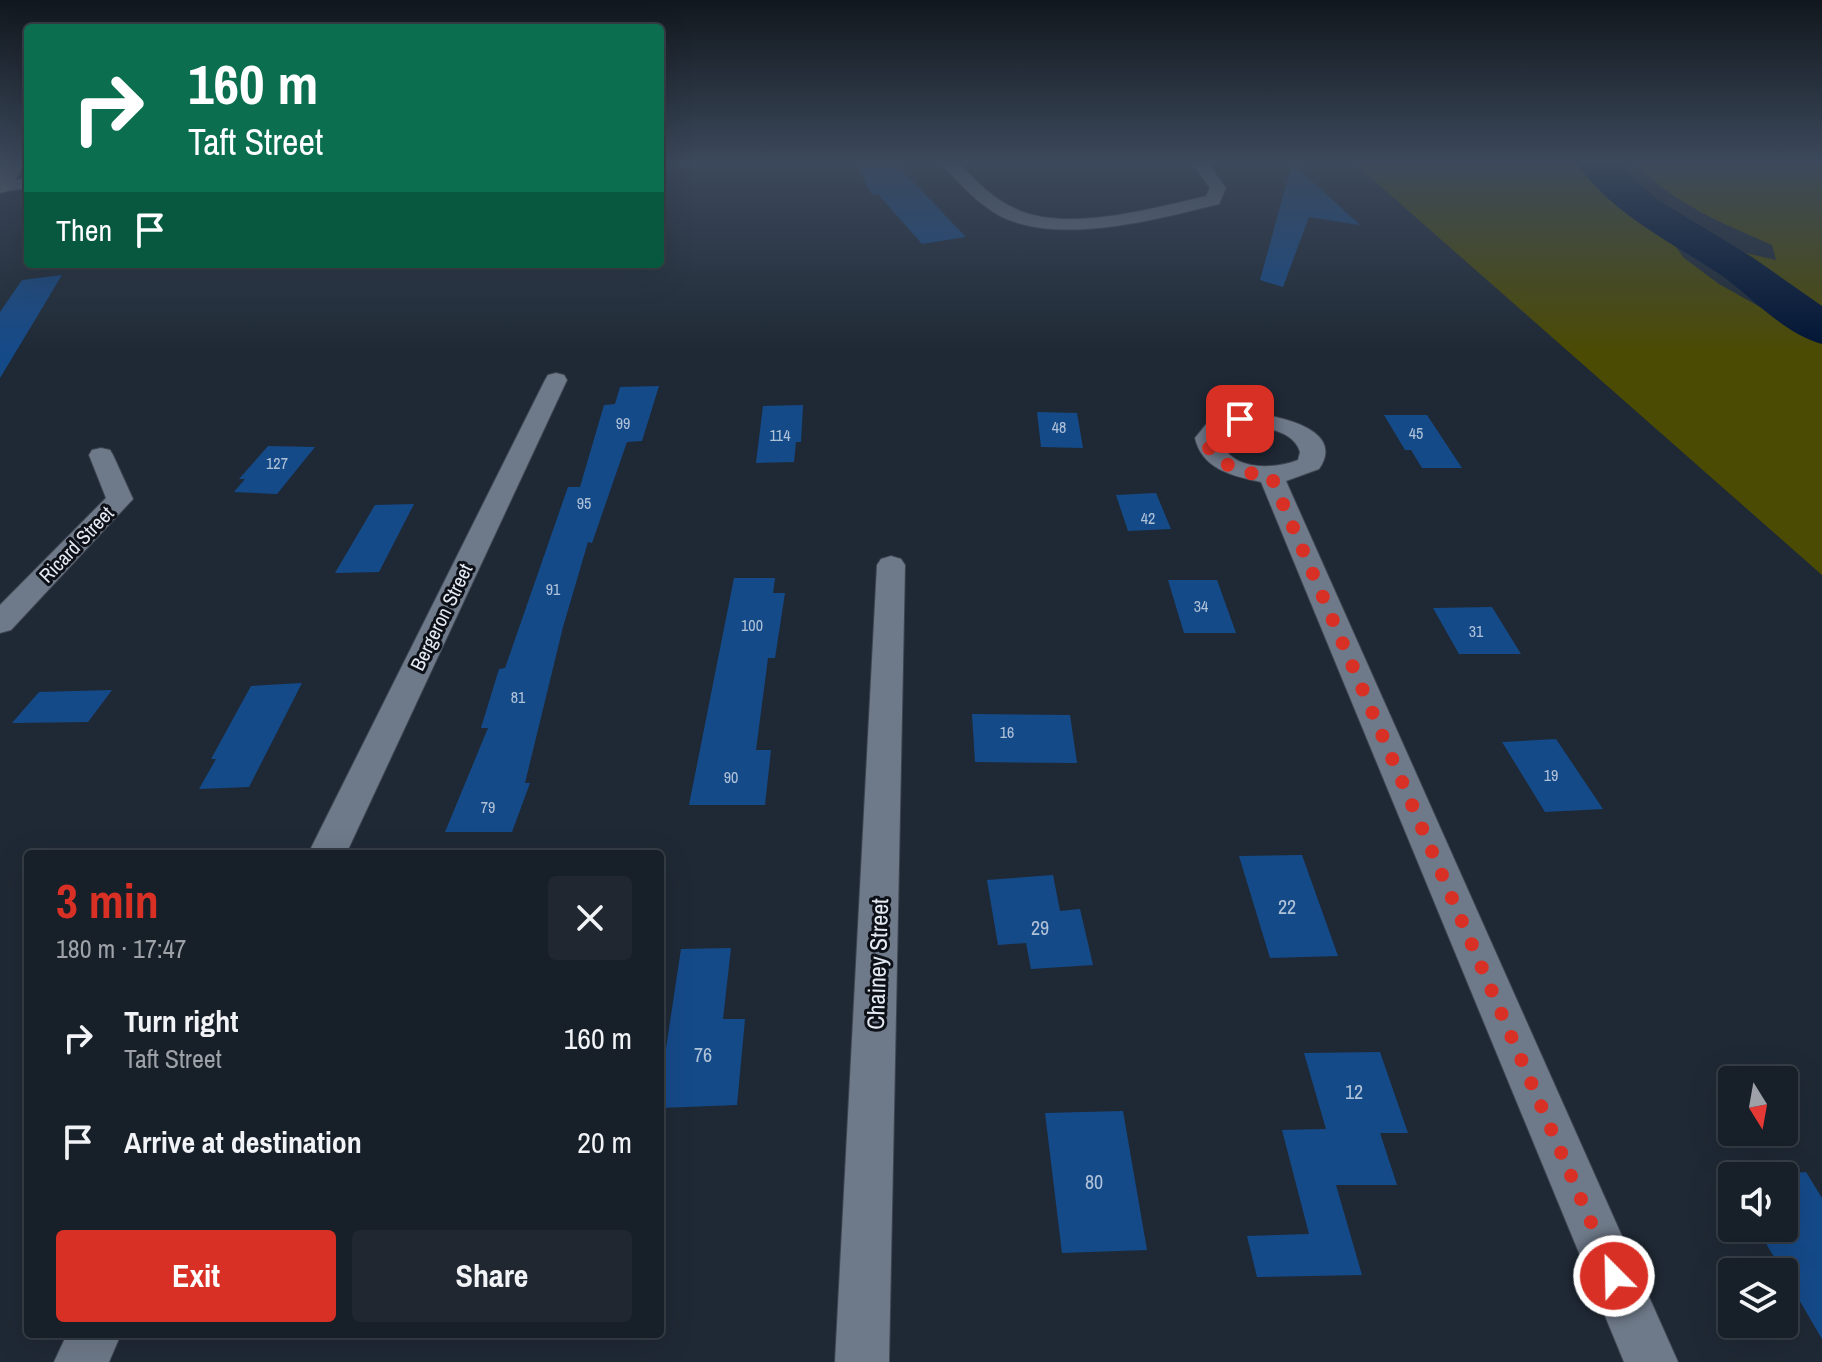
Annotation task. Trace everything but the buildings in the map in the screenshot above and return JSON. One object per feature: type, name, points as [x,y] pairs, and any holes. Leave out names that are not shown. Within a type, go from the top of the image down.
[{"type":"street","name":"Bergeron Street","points":[[329,850],[556,380]]},
{"type":"street","name":"Ricard Street","points":[[0,623],[120,499],[101,455]]},
{"type":"street","points":[[1271,476],[1651,1362]]},
{"type":"street","name":"Chainey Street","points":[[862,1362],[891,565]]},
{"type":"street","points":[[81,1362],[93,1338]]},
{"type":"shaded area","points":[[1425,226],[1656,226],[1684,258],[1719,284],[1822,342],[1822,575]]},
{"type":"shaded area","points":[[1729,226],[1822,226],[1822,317],[1724,260],[1729,249],[1776,260],[1772,245]]},
{"type":"waterway","points":[[1671,226],[1736,266],[1822,329]]},
{"type":"route","points":[[1240,419],[1213,428],[1207,436],[1207,445],[1213,455],[1237,470],[1271,476],[1614,1276]]}]
